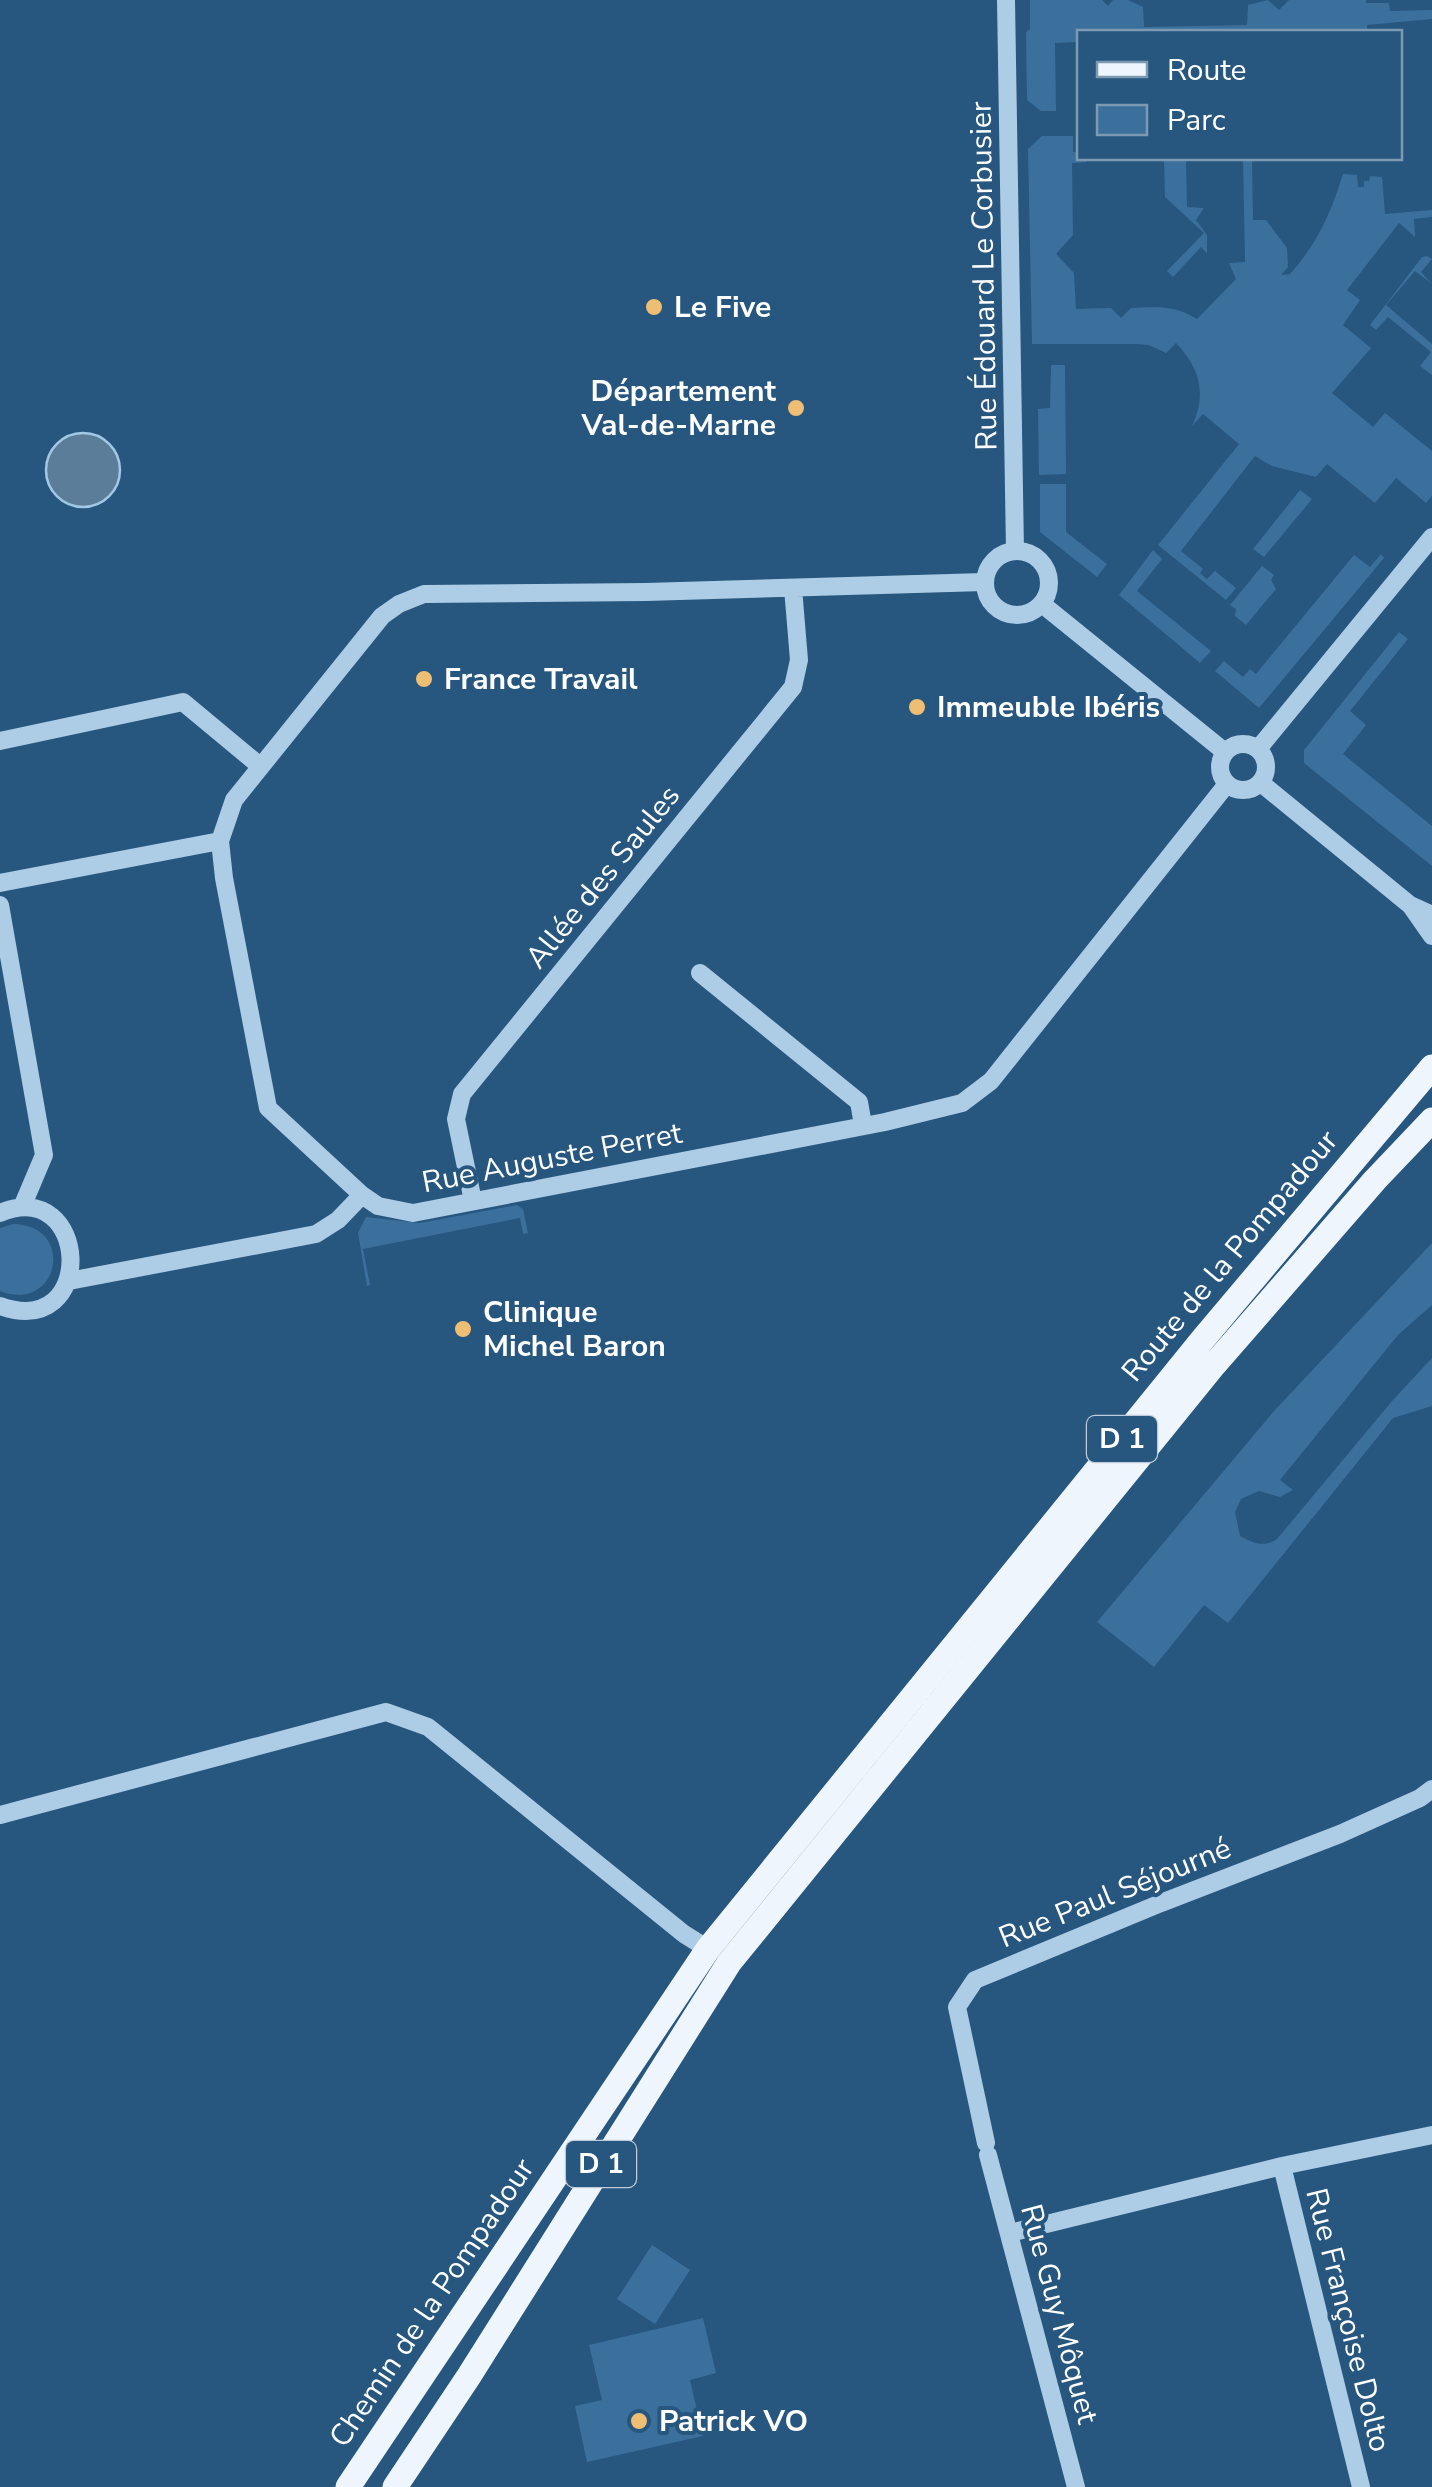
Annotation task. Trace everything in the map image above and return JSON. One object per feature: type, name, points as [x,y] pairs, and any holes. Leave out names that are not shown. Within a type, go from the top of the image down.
[{"type":"main road","name":"Route de la Pompadour","points":[[817,1815],[1202,1339],[1432,1067]]},
{"type":"main road","name":"Route de la Pompadour","points":[[396,2487],[729,1963],[1214,1365],[1432,1120]]},
{"type":"main road","name":"Chemin de la Pompadour","points":[[348,2487],[708,1949],[817,1815]]},
{"type":"street","name":"Rue Édouard Le Corbusier","points":[[1006,0],[1014,551]]},
{"type":"street","points":[[1258,749],[1432,537]]},
{"type":"street","points":[[1014,551],[1035,556],[1043,564],[1049,584],[1042,604],[1025,615],[1005,614],[990,601],[984,582],[997,557],[1014,551]]},
{"type":"street","name":"Rue Auguste Perret","points":[[984,582],[424,594],[382,616],[234,800],[220,841],[268,1108],[362,1195],[378,1206],[413,1213],[962,1103],[991,1082],[1227,784]]},
{"type":"street","name":"Allée des Saules","points":[[474,1201],[456,1119],[462,1094],[793,687],[799,660],[794,588]]},
{"type":"street","points":[[1042,604],[1225,752]]},
{"type":"street","points":[[0,741],[183,702],[260,766]]},
{"type":"street","points":[[1242,744],[1258,749],[1267,769],[1261,783],[1248,790],[1232,788],[1220,769],[1225,752],[1242,744]]},
{"type":"street","points":[[1261,783],[1410,905],[1432,915]]},
{"type":"street","points":[[0,883],[220,841]]},
{"type":"street","points":[[0,904],[44,1155],[22,1207]]},
{"type":"street","points":[[1410,905],[1432,936]]},
{"type":"street","points":[[700,973],[859,1102],[864,1125]]},
{"type":"street","points":[[69,1282],[316,1234],[338,1220],[362,1195]]},
{"type":"street","points":[[0,1212],[22,1207],[44,1212],[60,1224],[74,1256],[69,1282],[51,1302],[33,1310],[13,1311],[0,1306]]},
{"type":"street","points":[[0,1815],[386,1712],[428,1727],[684,1934],[708,1949]]},
{"type":"street","name":"Rue Paul Séjourné","points":[[987,2149],[957,2008],[975,1980],[1340,1834],[1420,1798],[1432,1788]]},
{"type":"street","points":[[1010,2233],[1282,2166],[1432,2135]]},
{"type":"street","name":"Rue Guy Môquet","points":[[987,2149],[1076,2487]]},
{"type":"street","name":"Rue Françoise Dolto","points":[[1282,2166],[1361,2487]]},
{"type":"green space","points":[[1030,0],[1102,0],[1108,6],[1113,0],[1128,0],[1143,7],[1144,27],[1247,25],[1248,5],[1268,0],[1279,10],[1289,0],[1366,0],[1389,3],[1390,11],[1432,10],[1432,19],[1367,25],[1367,30],[1077,30],[1077,42],[1055,43],[1056,111],[1041,111],[1027,100],[1026,32],[1030,29]]},
{"type":"green space","points":[[1042,136],[1073,136],[1077,160],[1087,160],[1072,163],[1073,235],[1056,254],[1074,273],[1076,309],[1111,308],[1121,318],[1131,308],[1158,307],[1197,319],[1236,279],[1229,263],[1245,262],[1243,160],[1252,160],[1253,220],[1266,220],[1287,248],[1288,267],[1281,275],[1290,274],[1315,239],[1343,174],[1357,175],[1358,187],[1364,187],[1370,176],[1382,177],[1385,214],[1432,210],[1432,217],[1414,219],[1415,237],[1399,223],[1347,290],[1360,300],[1343,325],[1371,348],[1332,393],[1373,427],[1385,413],[1432,451],[1432,496],[1426,503],[1396,478],[1375,503],[1327,464],[1316,477],[1272,466],[1255,456],[1181,551],[1203,569],[1200,573],[1207,579],[1215,571],[1236,588],[1226,600],[1158,545],[1239,444],[1203,414],[1192,426],[1199,403],[1199,382],[1191,362],[1176,343],[1166,353],[1136,344],[1032,344],[1028,149]]},
{"type":"green space","points":[[1164,160],[1186,160],[1187,207],[1204,208],[1196,220],[1207,235],[1207,253],[1201,247],[1173,277],[1167,271],[1204,233],[1165,197]]},
{"type":"green space","points":[[1422,257],[1432,259],[1421,272],[1432,284],[1415,271],[1386,305],[1432,344],[1432,375],[1420,366],[1431,352],[1388,317],[1376,330],[1370,325]]},
{"type":"green space","points":[[1051,365],[1065,365],[1066,474],[1039,475],[1038,409],[1050,408]]},
{"type":"green space","points":[[1040,484],[1066,484],[1066,532],[1107,564],[1097,577],[1040,532]]},
{"type":"green space","points":[[1300,490],[1312,499],[1264,557],[1253,549]]},
{"type":"green space","points":[[1153,550],[1162,559],[1137,591],[1211,651],[1200,663],[1119,595]]},
{"type":"green space","points":[[1381,554],[1384,558],[1259,708],[1215,671],[1224,661],[1243,677],[1250,669],[1256,674],[1354,555],[1370,567]]},
{"type":"green space","points":[[1262,566],[1274,575],[1271,580],[1276,589],[1246,625],[1230,605]]},
{"type":"green space","points":[[1399,632],[1408,639],[1350,711],[1366,725],[1343,754],[1432,826],[1432,866],[1304,763],[1304,750]]},
{"type":"green space","points":[[517,1205],[523,1209],[528,1233],[523,1234],[520,1218],[363,1249],[370,1285],[367,1286],[358,1233],[366,1217],[420,1223]]},
{"type":"green space","points":[[13,1224],[33,1228],[46,1238],[53,1252],[47,1280],[36,1290],[20,1295],[0,1291],[0,1228]]},
{"type":"green space","points":[[1432,1243],[1432,1305],[1398,1335],[1280,1480],[1293,1490],[1280,1497],[1259,1491],[1241,1499],[1235,1512],[1240,1536],[1258,1544],[1277,1539],[1432,1358],[1432,1406],[1393,1418],[1228,1623],[1204,1605],[1154,1667],[1097,1622],[1274,1411]]},
{"type":"green space","points":[[652,2245],[690,2270],[655,2324],[617,2299]]},
{"type":"green space","points":[[703,2318],[716,2373],[690,2380],[703,2436],[587,2462],[575,2406],[602,2400],[589,2345]]},
{"type":"shaded area","points":[[83,433],[109,444],[120,470],[109,496],[83,507],[57,496],[46,470],[57,444]]},
{"type":"place","name":"Le Five","points":[[654,307]]},
{"type":"place","name":"Département Val-de-Marne","points":[[796,408]]},
{"type":"place","name":"France Travail","points":[[424,679]]},
{"type":"place","name":"Immeuble Ibéris","points":[[917,707]]},
{"type":"place","name":"Clinique Michel Baron","points":[[463,1329]]},
{"type":"place","name":"Patrick VO","points":[[639,2421]]}]
